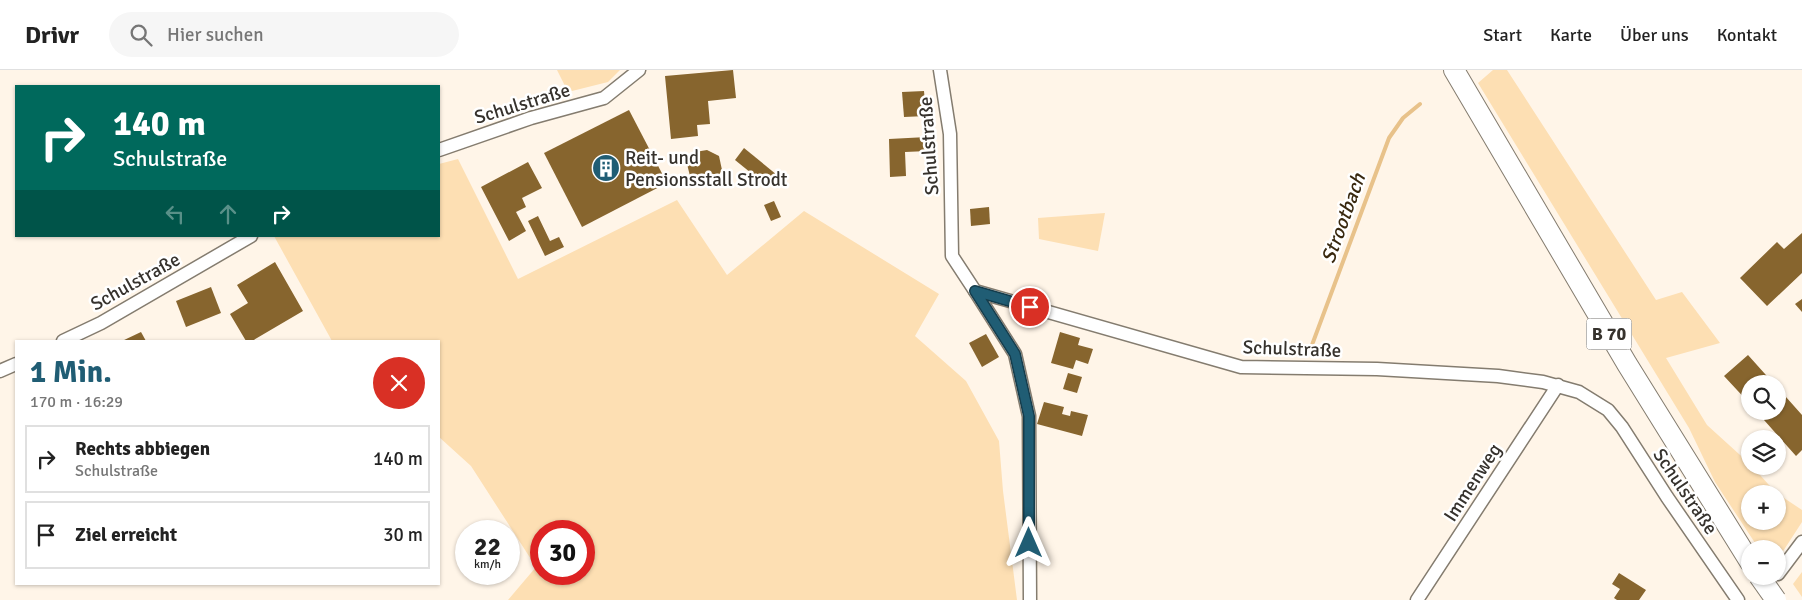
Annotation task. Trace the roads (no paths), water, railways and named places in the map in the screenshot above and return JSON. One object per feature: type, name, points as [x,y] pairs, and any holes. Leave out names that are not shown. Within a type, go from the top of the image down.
[{"type":"main road","name":"B 70","points":[[1454,70],[1627,364],[1741,548]]},
{"type":"main road","points":[[1766,585],[1776,600]]},
{"type":"street","name":"Schulstraße","points":[[440,150],[531,118],[604,98],[639,70]]},
{"type":"street","name":"Schulstraße","points":[[940,70],[950,134],[952,256],[975,291],[1241,367],[1377,368],[1498,376],[1558,385],[1579,392],[1608,410],[1622,427],[1667,497],[1738,600]]},
{"type":"street","name":"Schulstraße","points":[[65,340],[101,323],[249,237]]},
{"type":"street","points":[[975,291],[1015,354],[1029,416],[1030,600]]},
{"type":"street","points":[[0,371],[15,364]]},
{"type":"street","name":"Immenweg","points":[[1417,600],[1558,385]]},
{"type":"street","points":[[1786,563],[1802,542]]},
{"type":"street","points":[[1763,600],[1771,585]]},
{"type":"waterway","name":"Strootbach","points":[[1309,353],[1389,138],[1403,118],[1420,104]]},
{"type":"place","name":"Reit- und Pensionsstall Strodt","points":[[606,168]]}]
